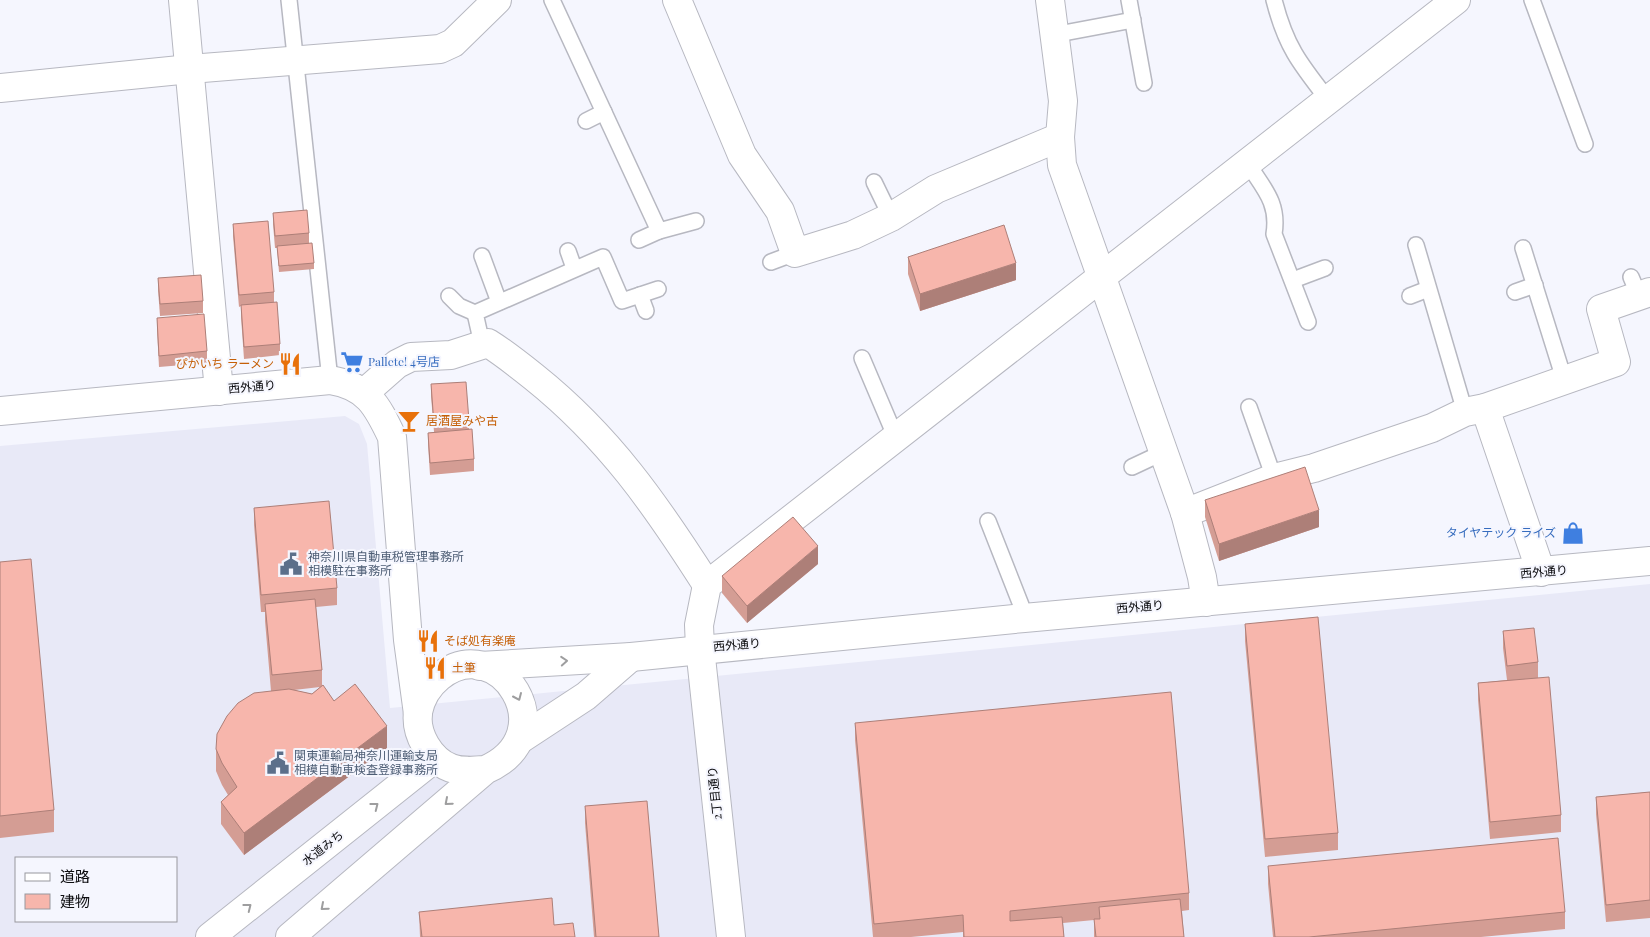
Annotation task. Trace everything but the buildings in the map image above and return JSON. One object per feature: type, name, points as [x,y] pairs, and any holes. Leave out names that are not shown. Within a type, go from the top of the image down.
[{"type":"street","points":[[183,0],[219,390]]},
{"type":"street","points":[[0,88],[190,69],[440,49],[453,43],[497,0]]},
{"type":"street","points":[[677,0],[742,155],[780,211],[783,258],[853,235],[891,217],[936,189],[1060,137]]},
{"type":"street","points":[[1050,0],[1063,101],[1060,137],[1062,166],[1100,278],[1185,512],[1202,577],[1206,602]]},
{"type":"street","points":[[364,393],[397,364],[411,357],[451,355],[488,343],[566,402],[602,439],[663,516],[707,585],[1456,0]]},
{"type":"street","points":[[1185,512],[1274,478],[1314,468],[1616,362],[1601,309],[1640,288]]},
{"type":"street","name":"西外通り","points":[[0,411],[330,380],[349,383],[364,393],[381,412],[392,437],[408,640],[418,714]]},
{"type":"street","points":[[1475,410],[1541,572]]},
{"type":"street","name":"西外通り","points":[[480,666],[631,656],[700,648],[1650,561]]},
{"type":"street","name":"2丁目通り","points":[[707,585],[699,625],[700,648],[731,937]]},
{"type":"street","points":[[408,640],[444,672]]},
{"type":"street","points":[[290,937],[485,770],[505,759],[519,740],[586,696],[631,656]]},
{"type":"street","points":[[485,770],[467,772],[450,768],[435,758],[422,738],[418,714],[426,690],[431,683],[444,672],[468,665],[480,666],[496,671],[508,680],[518,693],[523,717],[519,740]]},
{"type":"street","name":"水道みち","points":[[210,937],[435,758]]},
{"type":"lane","points":[[289,0],[330,380]]},
{"type":"lane","points":[[552,0],[659,231]]},
{"type":"lane","points":[[1129,0],[1144,83]]},
{"type":"lane","points":[[1274,0],[1281,28],[1296,59],[1329,100]]},
{"type":"lane","points":[[1532,0],[1585,144]]},
{"type":"lane","points":[[1053,35],[1132,20]]},
{"type":"lane","points":[[586,122],[604,112]]},
{"type":"lane","points":[[1248,164],[1275,208],[1277,218],[1274,234],[1308,322]]},
{"type":"lane","points":[[874,182],[891,217]]},
{"type":"lane","points":[[639,240],[659,231],[696,221]]},
{"type":"lane","points":[[1416,246],[1428,290],[1475,410]]},
{"type":"lane","points":[[1524,248],[1564,379]]},
{"type":"lane","points":[[568,252],[574,268]]},
{"type":"lane","points":[[482,256],[499,302]]},
{"type":"lane","points":[[449,296],[459,306],[475,313],[574,268],[603,257],[622,301],[658,289]]},
{"type":"lane","points":[[1293,280],[1325,268]]},
{"type":"lane","points":[[1515,292],[1535,285]]},
{"type":"lane","points":[[1410,296],[1428,290]]},
{"type":"lane","points":[[640,295],[646,311]]},
{"type":"lane","points":[[475,313],[482,344]]},
{"type":"lane","points":[[862,358],[896,438]]},
{"type":"lane","points":[[1249,407],[1274,478]]},
{"type":"lane","points":[[1132,467],[1164,452]]},
{"type":"lane","points":[[988,522],[1022,605],[1024,618]]},
{"type":"shaded area","points":[[345,416],[359,424],[367,444],[390,708],[1650,584],[1650,937],[0,937],[0,446]]},
{"type":"place","name":"Pallete! 4号店","points":[[352,362]]},
{"type":"place","name":"ぴかいち ラーメン","points":[[290,364]]},
{"type":"place","name":"居酒屋みや古","points":[[409,421]]},
{"type":"place","name":"タイヤテック ライズ","points":[[1573,533]]},
{"type":"place","name":"神奈川県自動車税管理事務所 相模駐在事務所","points":[[291,564]]},
{"type":"place","name":"そば処有楽庵","points":[[428,641]]},
{"type":"place","name":"土筆","points":[[435,668]]},
{"type":"place","name":"関東運輸局神奈川運輸支局 相模自動車検査登録事務所","points":[[278,763]]}]
